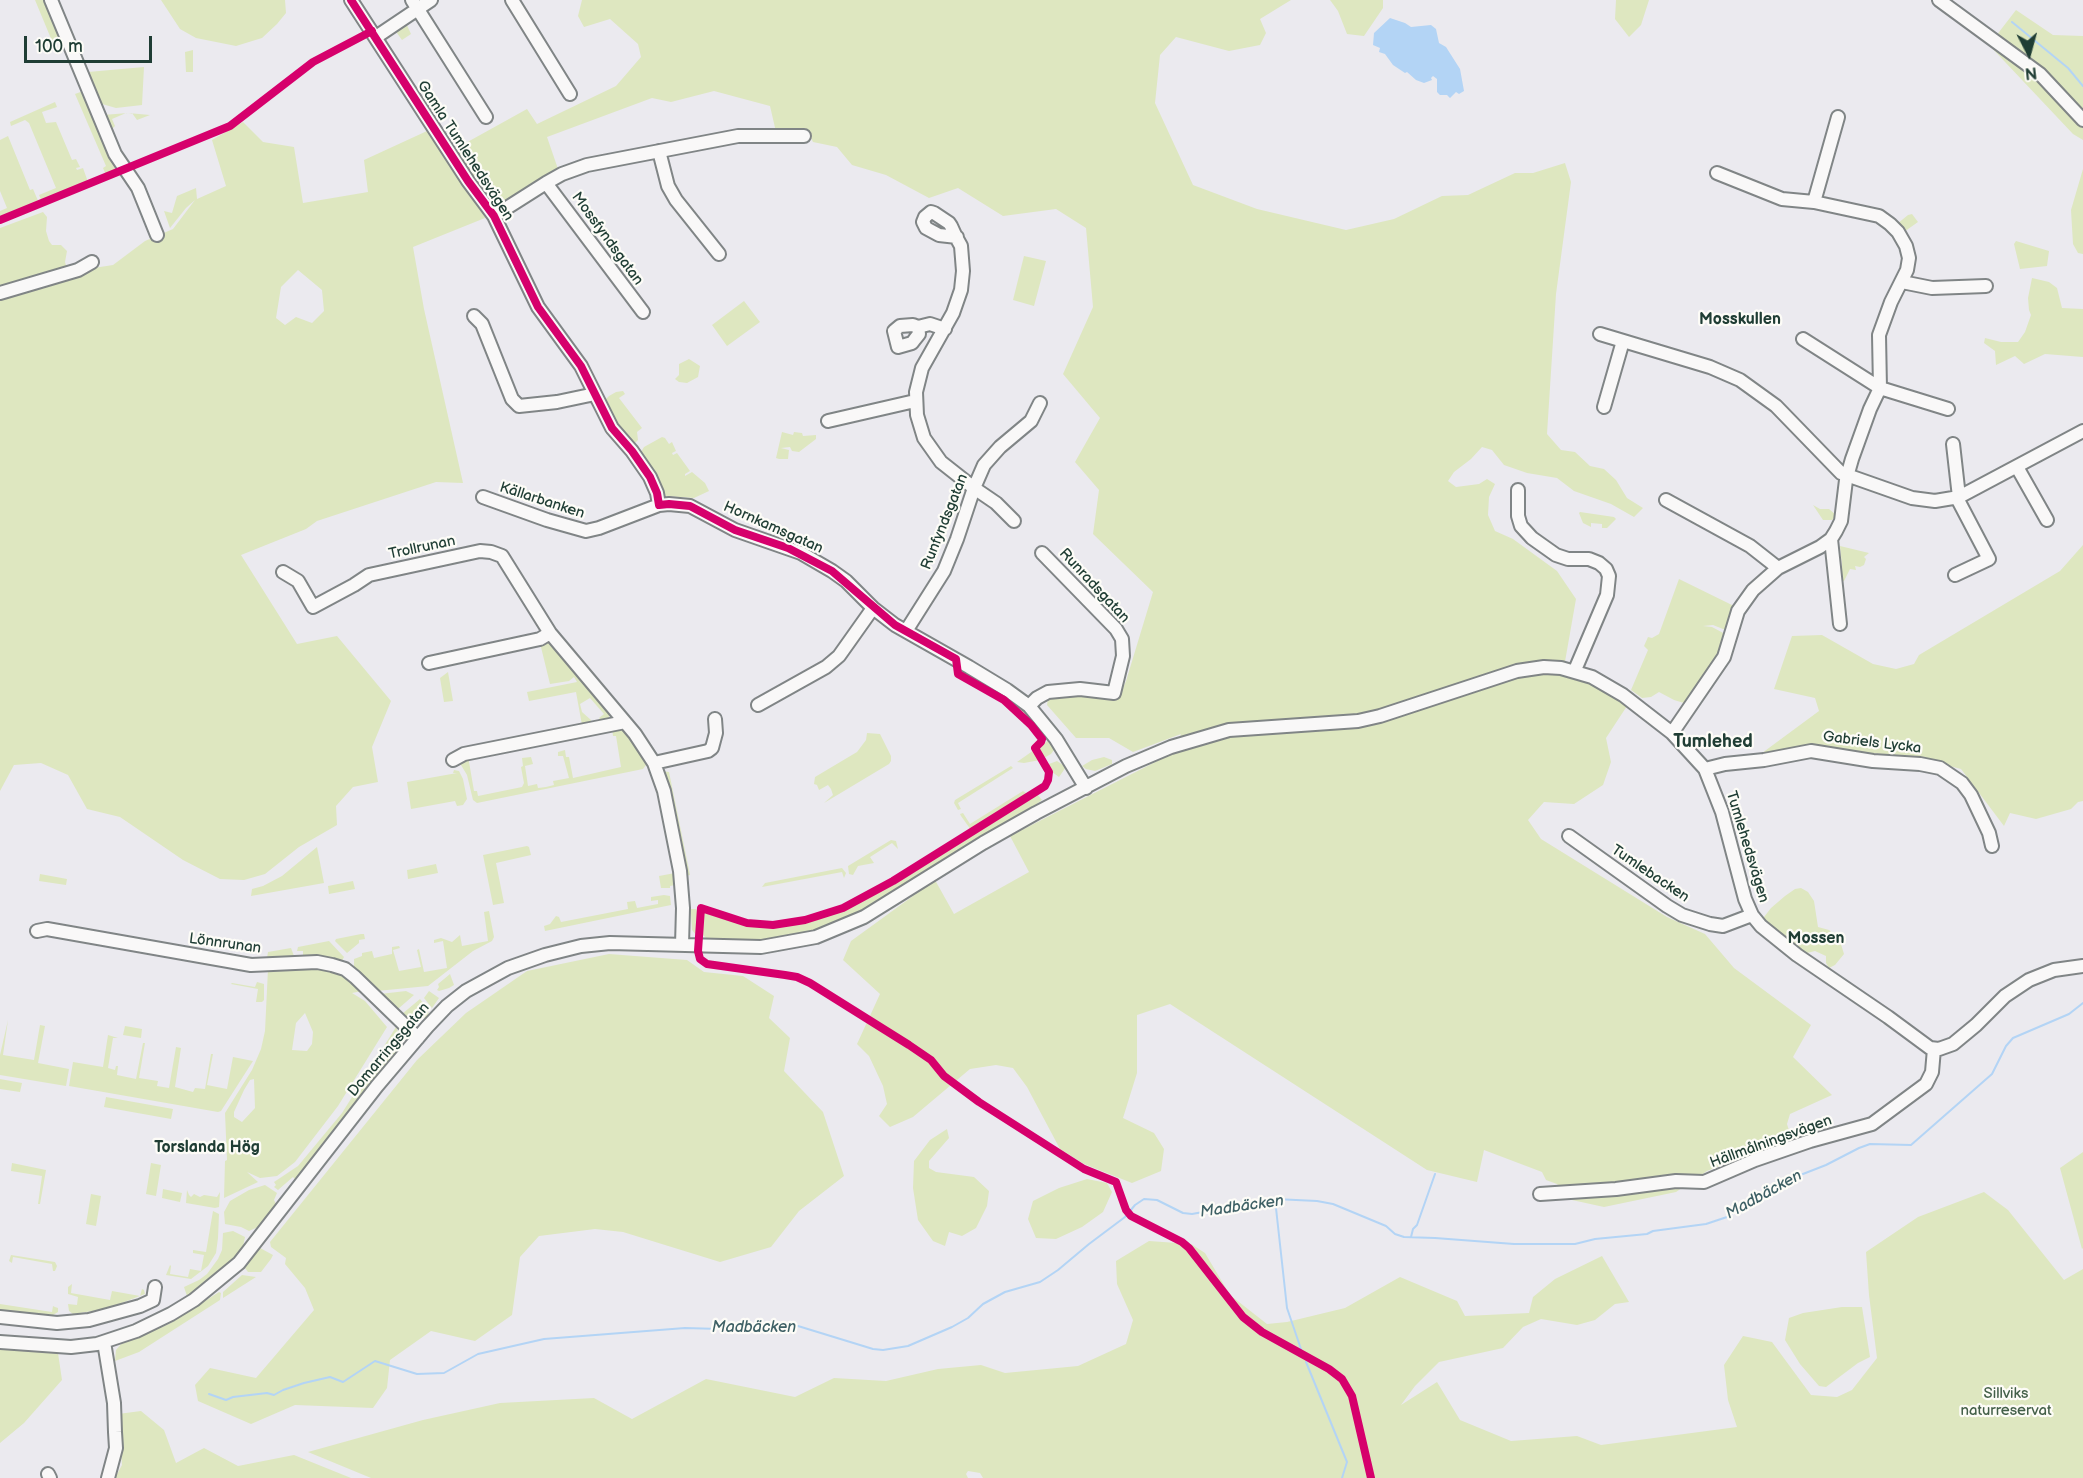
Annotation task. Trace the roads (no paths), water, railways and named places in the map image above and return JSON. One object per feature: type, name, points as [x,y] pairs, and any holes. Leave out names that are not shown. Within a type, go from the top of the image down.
[{"type":"street","points":[[51,0],[117,158],[138,188],[157,236]]},
{"type":"street","name":"Gamla Tumlehedsvägen","points":[[351,0],[468,181],[494,216],[538,307],[581,366],[612,428],[650,477],[657,493],[658,505]]},
{"type":"street","points":[[376,37],[415,4],[431,0]]},
{"type":"street","points":[[512,0],[570,94]]},
{"type":"street","points":[[1939,0],[2040,74],[2083,120]]},
{"type":"street","points":[[415,4],[486,117]]},
{"type":"street","points":[[1814,202],[1838,117]]},
{"type":"street","name":"Mossfyndsgatan","points":[[494,216],[562,174],[587,165],[738,136],[804,135]]},
{"type":"street","points":[[659,151],[670,191],[719,254]]},
{"type":"street","points":[[1672,733],[1724,657],[1736,616],[1742,604],[1766,577],[1778,568],[1831,539],[1841,521],[1847,475],[1860,434],[1880,388],[1879,335],[1891,302],[1907,270],[1908,253],[1905,242],[1890,224],[1879,216],[1814,202],[1782,199],[1717,173]]},
{"type":"street","name":"Mossfyndsgatan","points":[[546,183],[643,312]]},
{"type":"street","points":[[957,237],[963,262],[961,290],[953,313],[922,368],[918,380],[915,401],[919,426],[929,446],[941,462],[996,503],[1014,521]]},
{"type":"street","points":[[0,293],[78,270],[92,262]]},
{"type":"street","points":[[1902,282],[1932,288],[1986,286]]},
{"type":"street","points":[[474,316],[482,324],[512,399],[519,406],[557,402],[595,393]]},
{"type":"street","points":[[918,327],[930,324],[945,329]]},
{"type":"street","points":[[1600,334],[1710,367],[1740,380],[1776,406],[1841,473],[1912,498],[1935,501],[1958,498],[2083,431]]},
{"type":"street","points":[[1803,339],[1880,388],[1948,409]]},
{"type":"street","points":[[1604,407],[1623,342]]},
{"type":"street","points":[[828,422],[915,401]]},
{"type":"street","name":"Runfyndsgatan","points":[[906,631],[944,571],[984,465],[992,454],[1031,421],[1040,403]]},
{"type":"street","points":[[1953,444],[1958,498],[1989,559],[1955,575]]},
{"type":"street","points":[[2017,467],[2047,520]]},
{"type":"street","points":[[1518,490],[1518,516],[1521,526],[1532,538],[1556,555],[1568,559],[1588,559],[1599,563],[1606,569],[1609,576],[1607,594],[1575,670]]},
{"type":"street","name":"Källarbanken","points":[[483,497],[586,531],[658,505]]},
{"type":"street","points":[[1666,500],[1750,546],[1778,568]]},
{"type":"street","name":"Hornkamsgatan","points":[[658,505],[690,506],[735,530],[801,554],[832,571],[873,608],[906,631],[978,672],[1029,706],[1056,739],[1086,788]]},
{"type":"street","points":[[1831,539],[1840,624]]},
{"type":"street","name":"Trollrunan","points":[[283,572],[298,581],[313,607],[369,575],[480,551],[502,556],[550,633],[625,722],[654,763],[664,791],[680,871],[684,908],[682,945]]},
{"type":"street","name":"Runradsgatan","points":[[1029,706],[1036,698],[1048,692],[1080,689],[1114,693],[1123,656],[1122,639],[1116,628],[1042,553]]},
{"type":"street","points":[[758,705],[826,667],[839,656],[873,608]]},
{"type":"street","points":[[429,663],[540,639],[550,633]]},
{"type":"street","name":"Tumlehedsvägen","points":[[1126,766],[1171,747],[1222,731],[1247,727],[1358,721],[1401,711],[1517,671],[1544,667],[1575,670],[1614,689],[1672,733],[1705,769],[1722,812],[1739,879],[1752,915],[1773,937],[1797,955],[1905,1028],[1925,1046],[1934,1049]]},
{"type":"street","points":[[654,763],[708,752],[712,748],[716,734],[715,719]]},
{"type":"street","points":[[453,760],[464,754],[625,722]]},
{"type":"street","name":"Gabriels Lycka","points":[[1705,769],[1811,751],[1873,761],[1920,764],[1940,768],[1962,783],[1971,795],[1989,833],[1992,846]]},
{"type":"street","name":"Domarringsgatan","points":[[0,1342],[71,1347],[104,1342],[136,1331],[171,1314],[208,1289],[239,1263],[377,1086],[447,1006],[466,992],[508,968],[581,946],[610,943],[761,947],[797,941],[834,930],[864,917],[983,843],[1126,766]]},
{"type":"street","name":"Tumlebacken","points":[[1569,836],[1682,915],[1723,926],[1752,915]]},
{"type":"street","name":"Lönnrunan","points":[[37,931],[47,929],[251,965],[317,962],[332,965],[345,969],[418,1038]]},
{"type":"street","points":[[1934,1049],[1953,1044],[1993,1007],[2029,980],[2054,970],[2083,966]]},
{"type":"street","name":"Hällmålningsvägen","points":[[1540,1194],[1616,1189],[1676,1181],[1704,1182],[1755,1160],[1810,1141],[1872,1124],[1926,1084],[1932,1072],[1934,1049]]},
{"type":"street","points":[[0,1317],[57,1323],[89,1320],[115,1314],[153,1300],[155,1287]]},
{"type":"street","points":[[104,1342],[114,1403],[116,1432],[116,1448],[108,1478]]},
{"type":"water","points":[[1390,18],[1411,27],[1431,25],[1436,29],[1439,43],[1446,47],[1460,69],[1464,91],[1459,94],[1456,92],[1450,98],[1447,95],[1440,95],[1437,92],[1437,79],[1433,76],[1432,80],[1424,83],[1416,80],[1393,65],[1385,54],[1379,52],[1380,48],[1373,45],[1374,33]]},
{"type":"waterway","points":[[2012,22],[2068,68],[2083,86]]},
{"type":"waterway","name":"Madbäcken","points":[[209,1394],[226,1400],[267,1393],[274,1395],[304,1383],[330,1377],[343,1382],[375,1361],[417,1374],[444,1373],[478,1354],[544,1339],[685,1328],[754,1330],[798,1326],[873,1349],[883,1350],[908,1346],[952,1327],[968,1318],[983,1304],[1005,1292],[1040,1282],[1125,1217],[1135,1205],[1144,1199],[1157,1200],[1183,1213],[1192,1214],[1275,1199],[1317,1201],[1333,1204],[1386,1226],[1395,1234],[1404,1237],[1514,1244],[1575,1244],[1595,1239],[1647,1234],[1653,1231],[1706,1224],[1727,1217],[1785,1181],[1826,1165],[1859,1148],[1870,1144],[1911,1145],[1992,1074],[2006,1046],[2013,1038],[2069,1014],[2083,1003]]},
{"type":"waterway","points":[[1411,1237],[1435,1174]]},
{"type":"waterway","points":[[1275,1199],[1287,1308],[1302,1352]]},
{"type":"waterway","points":[[1306,1362],[1347,1462],[1342,1478]]},
{"type":"district","name":"Mosskullen","points":[[1740,320]]},
{"type":"district","name":"Tumlehed","points":[[1713,742]]},
{"type":"district","name":"Mossen","points":[[1816,939]]},
{"type":"district","name":"Torslanda Hög","points":[[207,1148]]},
{"type":"park label","name":"Sillviks naturreservat","points":[[2006,1402]]}]
